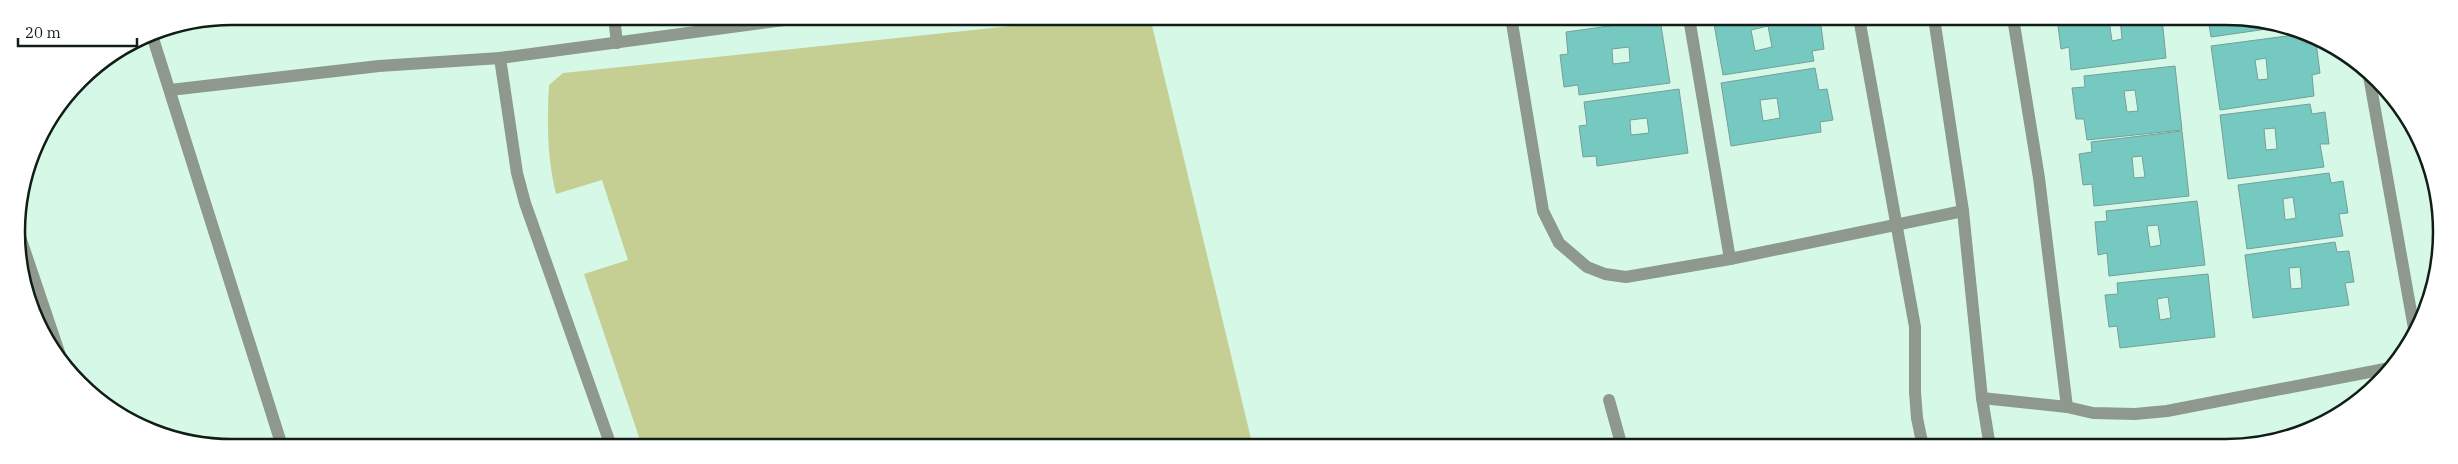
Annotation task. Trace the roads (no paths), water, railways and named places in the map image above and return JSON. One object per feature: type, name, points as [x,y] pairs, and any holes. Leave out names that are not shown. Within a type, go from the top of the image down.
[{"type":"street","points":[[615,25],[617,43]]},
{"type":"street","points":[[170,90],[379,66],[500,58],[749,25]]},
{"type":"street","points":[[1511,25],[1543,211],[1559,243],[1587,267],[1605,274],[1626,277],[1963,211]]},
{"type":"street","points":[[1690,25],[1730,258]]},
{"type":"street","points":[[1860,25],[1915,327],[1915,392],[1921,439]]},
{"type":"street","points":[[1935,25],[1963,211],[1982,398],[1989,439]]},
{"type":"street","points":[[2014,25],[2039,178],[2067,408]]},
{"type":"street","points":[[154,41],[280,439]]},
{"type":"street","points":[[500,58],[517,173],[525,203],[609,439]]},
{"type":"street","points":[[2371,85],[2413,322]]},
{"type":"street","points":[[27,257],[54,337]]},
{"type":"street","points":[[1982,398],[2093,413],[2135,414],[2167,411],[2380,370]]},
{"type":"street","points":[[1609,400],[1620,439]]}]
